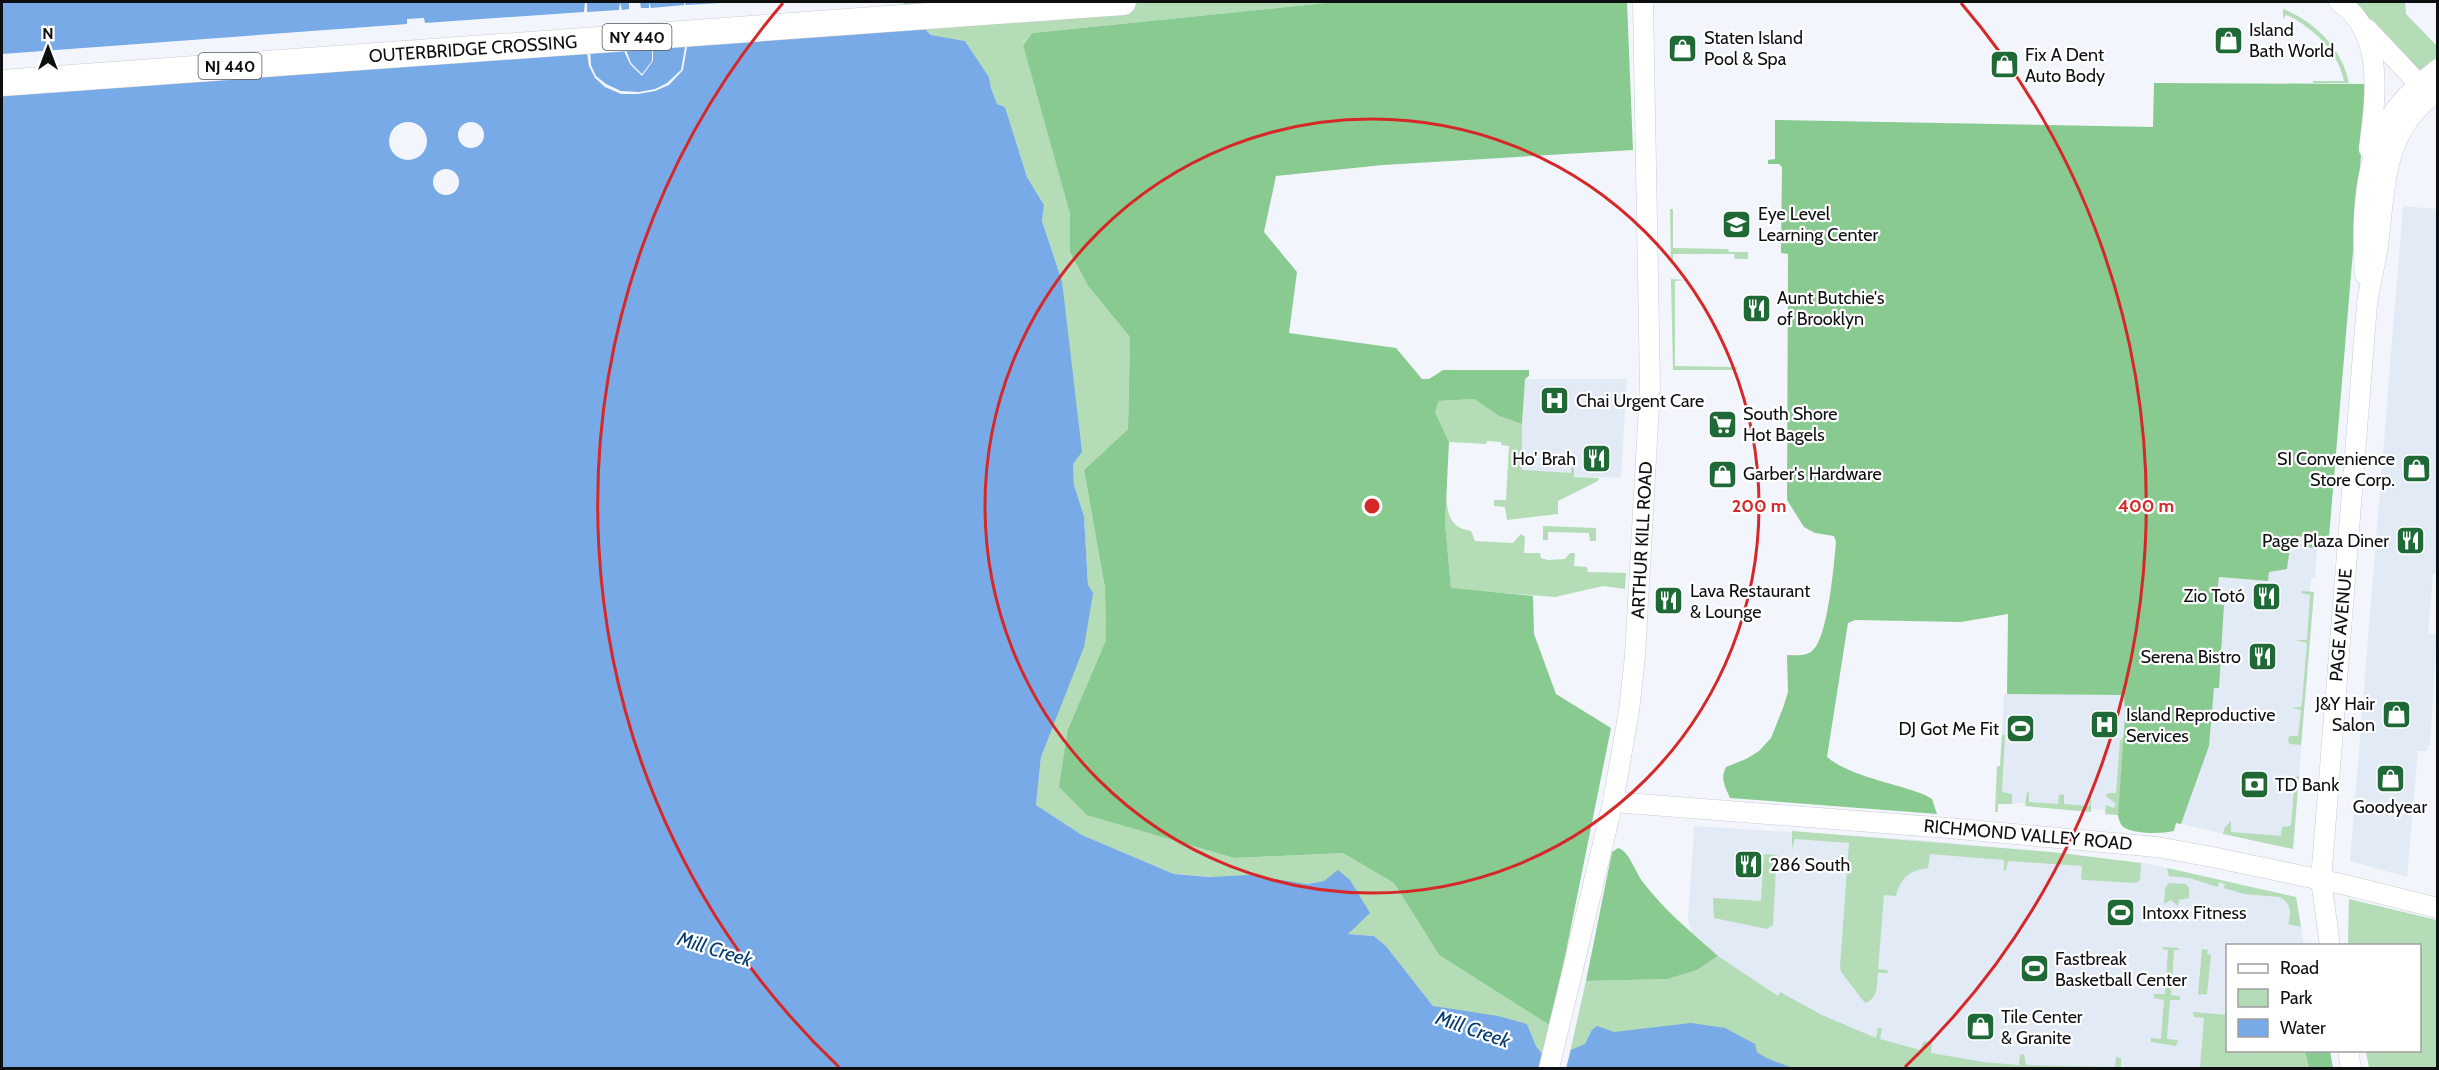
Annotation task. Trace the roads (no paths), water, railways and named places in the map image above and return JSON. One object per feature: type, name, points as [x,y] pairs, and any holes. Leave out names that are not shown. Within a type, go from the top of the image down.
[{"type":"highway","name":"OUTERBRIDGE CROSSING","points":[[2,83],[903,2]]},
{"type":"highway","name":"OUTERBRIDGE CROSSING","points":[[2,67],[1123,2]]},
{"type":"street","name":"ARTHUR KILL ROAD","points":[[1549,1068],[1613,801],[1629,711],[1635,656],[1647,463],[1650,344],[1643,2]]},
{"type":"street","points":[[2339,2],[2430,90],[2438,69]]},
{"type":"street","points":[[2363,25],[2370,48],[2374,76],[2365,200]]},
{"type":"street","name":"PAGE AVENUE","points":[[2367,304],[2363,246],[2365,200],[2382,133],[2398,107],[2430,90]]},
{"type":"street","name":"PAGE AVENUE","points":[[2330,944],[2321,880],[2367,304],[2378,246],[2383,184],[2388,161],[2408,119],[2430,90]]},
{"type":"street","name":"RICHMOND VALLEY ROAD","points":[[1613,801],[2134,845],[2212,856],[2438,908]]},
{"type":"street","points":[[2348,1052],[2351,1068]]},
{"type":"water","name":"Mill Creek","points":[[2,2],[898,2],[931,35],[965,41],[989,77],[997,104],[1005,107],[1027,177],[1044,205],[1042,221],[1062,281],[1082,452],[1073,464],[1074,485],[1084,516],[1088,585],[1093,593],[1084,647],[1041,757],[1036,805],[1082,835],[1174,874],[1210,877],[1250,875],[1307,884],[1324,881],[1338,870],[1350,880],[1370,913],[1348,934],[1374,936],[1386,946],[1433,1006],[1498,1016],[1527,1024],[1536,1046],[1543,1055],[1539,1068],[2,1068]]},
{"type":"water","points":[[1691,1023],[1725,1028],[1755,1044],[1757,1052],[1761,1055],[1793,1068],[1566,1068],[1571,1050],[1585,1044],[1592,1030],[1597,1026],[1614,1032]]},
{"type":"place","name":"Island Bath World","points":[[2228,40]]},
{"type":"place","name":"Staten Island Pool & Spa","points":[[1683,48]]},
{"type":"place","name":"Fix A Dent Auto Body","points":[[2004,65]]},
{"type":"place","name":"Eye Level Learning Center","points":[[1737,224]]},
{"type":"place","name":"Aunt Butchie's of Brooklyn","points":[[1756,308]]},
{"type":"place","name":"Chai Urgent Care","points":[[1555,401]]},
{"type":"place","name":"South Shore Hot Bagels","points":[[1722,424]]},
{"type":"place","name":"Ho' Brah","points":[[1597,459]]},
{"type":"place","name":"SI Convenience Store Corp.","points":[[2416,469]]},
{"type":"place","name":"Garber's Hardware","points":[[1722,474]]},
{"type":"place","name":"Page Plaza Diner","points":[[2410,541]]},
{"type":"place","name":"Zio Totó","points":[[2266,596]]},
{"type":"place","name":"Lava Restaurant & Lounge","points":[[1669,601]]},
{"type":"place","name":"Serena Bistro","points":[[2262,657]]},
{"type":"place","name":"J&Y Hair Salon","points":[[2396,714]]},
{"type":"place","name":"Island Reproductive Services","points":[[2105,725]]},
{"type":"place","name":"DJ Got Me Fit","points":[[2020,729]]},
{"type":"place","name":"Goodyear","points":[[2390,778]]},
{"type":"place","name":"TD Bank","points":[[2254,785]]},
{"type":"place","name":"286 South","points":[[1749,865]]},
{"type":"place","name":"Intoxx Fitness","points":[[2121,913]]},
{"type":"place","name":"Fastbreak Basketball Center","points":[[2034,969]]},
{"type":"place","name":"Tile Center & Granite","points":[[1980,1027]]}]
